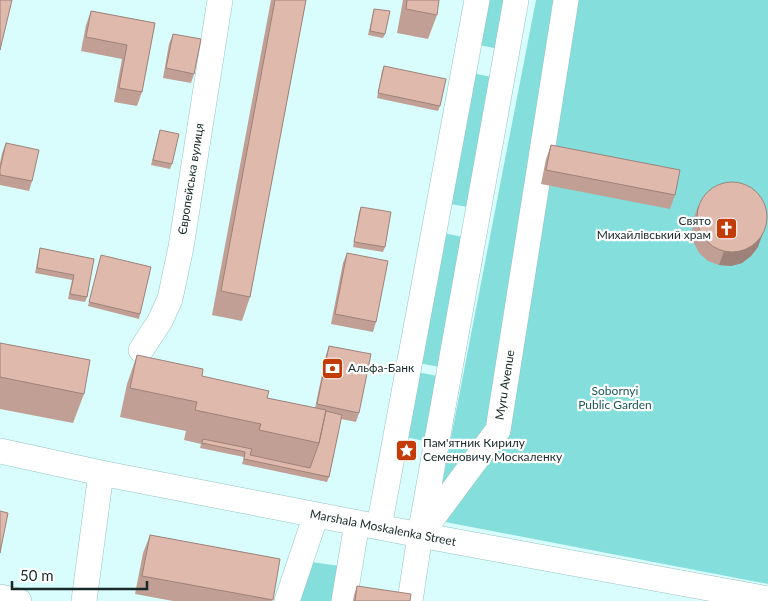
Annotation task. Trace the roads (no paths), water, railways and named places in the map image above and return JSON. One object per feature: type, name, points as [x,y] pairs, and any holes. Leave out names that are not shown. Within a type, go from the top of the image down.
[{"type":"street","name":"Європейська вулиця","points":[[141,350],[160,321],[170,299],[220,0]]},
{"type":"street","points":[[344,601],[368,525],[477,0]]},
{"type":"street","points":[[410,601],[420,535],[516,0]]},
{"type":"street","name":"Myru Avenue","points":[[420,535],[498,430],[566,0]]},
{"type":"street","name":"Marshala Moskalenka Street","points":[[0,451],[100,473],[420,535],[768,598]]},
{"type":"street","points":[[84,601],[100,473]]},
{"type":"street","points":[[287,601],[316,515]]},
{"type":"street","points":[[0,597],[19,601]]},
{"type":"place","name":"Свято Михайлівський храм","points":[[727,228]]},
{"type":"place","name":"Альфа-Банк","points":[[332,368]]},
{"type":"place","name":"Пам'ятник Кирилу Семеновичу Москаленку","points":[[407,450]]},
{"type":"park label","name":"Sobornyi Public Garden","points":[[615,398]]}]
